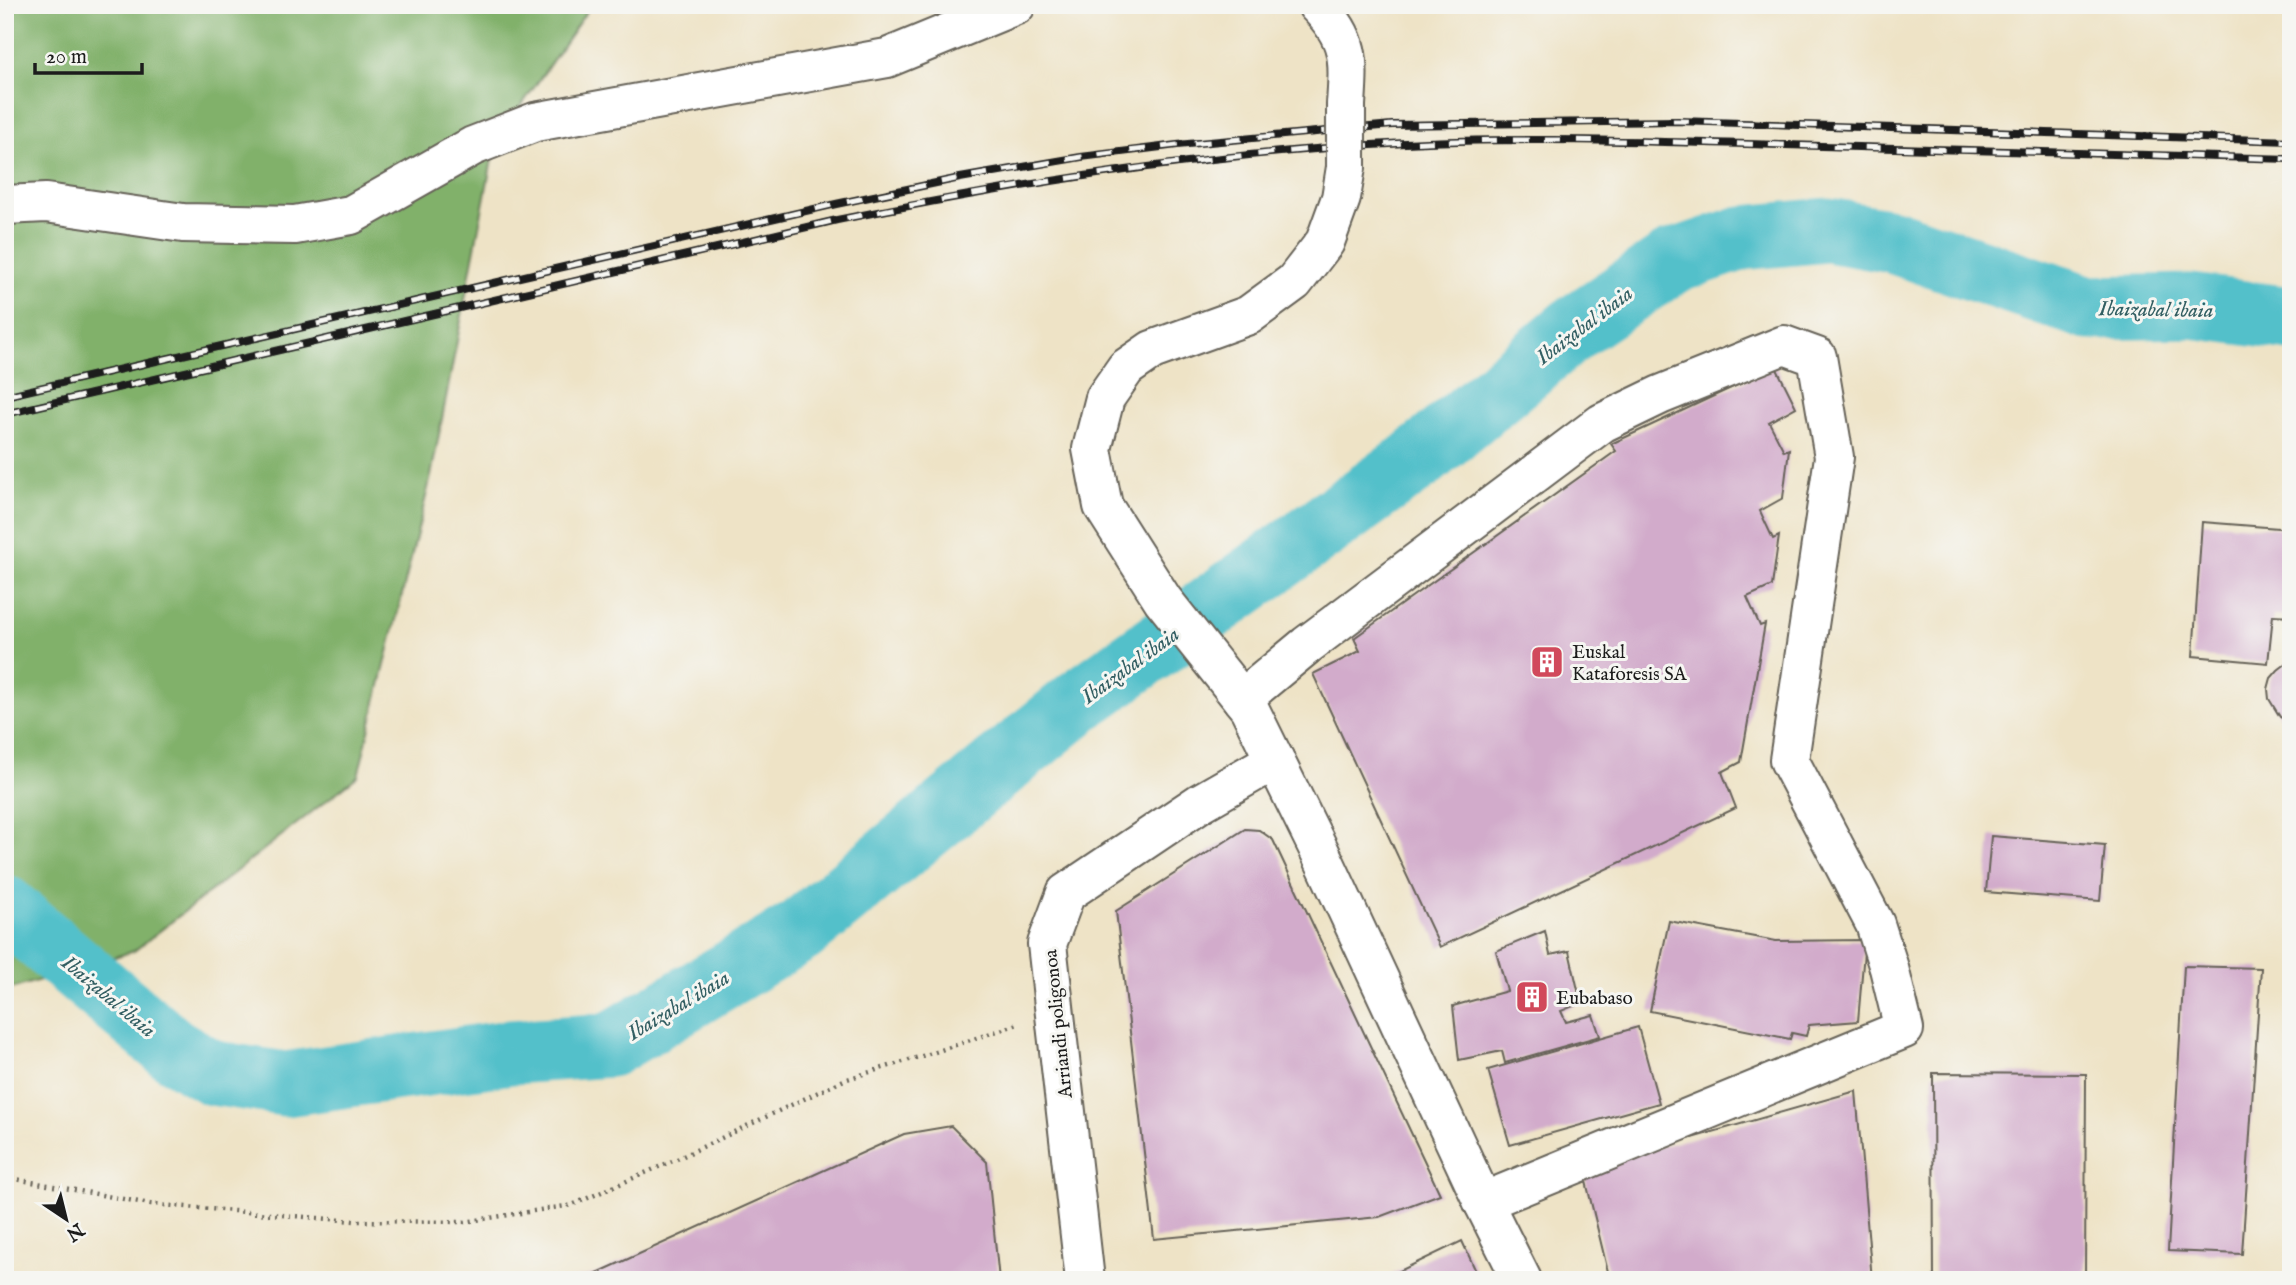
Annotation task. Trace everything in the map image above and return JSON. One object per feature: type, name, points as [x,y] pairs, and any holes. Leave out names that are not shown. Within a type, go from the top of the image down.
[{"type":"street","points":[[5,205],[46,203],[183,223],[295,225],[351,215],[473,146],[535,122],[887,58],[1016,5]]},
{"type":"street","points":[[1317,5],[1335,23],[1349,61],[1346,167],[1341,198],[1325,242],[1294,282],[1249,315],[1152,350],[1126,368],[1105,398],[1092,449],[1103,506],[1163,600],[1249,708],[1522,1280]]},
{"type":"street","points":[[1242,699],[1307,645],[1602,423],[1660,395],[1784,345],[1817,357],[1834,457],[1789,760],[1875,924],[1904,1029],[1483,1202]]},
{"type":"street","name":"Arriandi poligonoa","points":[[1085,1280],[1047,944],[1066,892],[1200,803],[1275,760]]},
{"type":"path","points":[[5,1177],[150,1204],[354,1221],[464,1222],[572,1205],[844,1080],[932,1054],[1054,1011]]},
{"type":"green space","points":[[5,5],[591,5],[495,144],[431,476],[358,776],[134,951],[5,991]]},
{"type":"building","name":"Euskal Kataforesis SA","points":[[1776,367],[1796,407],[1769,422],[1784,451],[1789,449],[1783,498],[1760,511],[1773,539],[1779,536],[1772,586],[1747,597],[1760,626],[1765,624],[1741,762],[1722,772],[1736,808],[1440,947],[1313,674],[1360,651],[1354,638],[1616,451],[1611,444]]},
{"type":"building","points":[[2202,522],[2291,529],[2291,616],[2273,615],[2268,663],[2193,656]]},
{"type":"building","points":[[2287,663],[2291,663],[2291,723],[2280,717],[2269,699],[2268,689],[2271,678]]},
{"type":"building","points":[[1245,829],[1259,830],[1273,840],[1440,1194],[1379,1217],[1154,1239],[1116,911]]},
{"type":"building","points":[[1991,836],[2105,845],[2100,901],[1986,892]]},
{"type":"building","points":[[1669,921],[1776,941],[1865,940],[1858,1021],[1809,1025],[1806,1036],[1792,1033],[1790,1039],[1650,1011]]},
{"type":"building","name":"Eubabaso","points":[[1545,931],[1550,955],[1569,951],[1581,1003],[1561,1011],[1566,1022],[1593,1015],[1600,1036],[1505,1063],[1502,1051],[1459,1060],[1453,1006],[1507,991],[1496,951]]},
{"type":"building","points":[[2184,966],[2261,968],[2242,1254],[2168,1251]]},
{"type":"building","points":[[1638,1027],[1659,1103],[1510,1145],[1488,1070]]},
{"type":"building","points":[[1933,1073],[2086,1074],[2085,1280],[1934,1280]]},
{"type":"building","points":[[1856,1091],[1872,1280],[1610,1280],[1583,1169]]},
{"type":"building","points":[[951,1126],[987,1162],[999,1280],[564,1280],[595,1274],[904,1134]]},
{"type":"building","points":[[1462,1241],[1480,1280],[1381,1280]]},
{"type":"building","points":[[28,1274],[103,1278],[103,1280],[28,1280]]},
{"type":"waterway","name":"Ibaizabal ibaia","points":[[5,908],[172,1049],[213,1073],[285,1084],[511,1052],[610,1045],[800,931],[1078,702],[1417,460],[1574,328],[1672,262],[1742,238],[1828,230],[1892,241],[2089,308],[2191,306],[2291,319]]},
{"type":"railway","points":[[5,396],[836,204],[960,178],[1081,157],[1177,145],[1392,125],[1678,121],[2291,141]]},
{"type":"railway","points":[[5,414],[837,220],[1043,182],[1250,155],[1389,144],[1537,140],[2291,159]]},
{"type":"place","name":"Euskal Kataforesis SA","points":[[1547,662]]},
{"type":"place","name":"Eubabaso","points":[[1532,997]]}]
